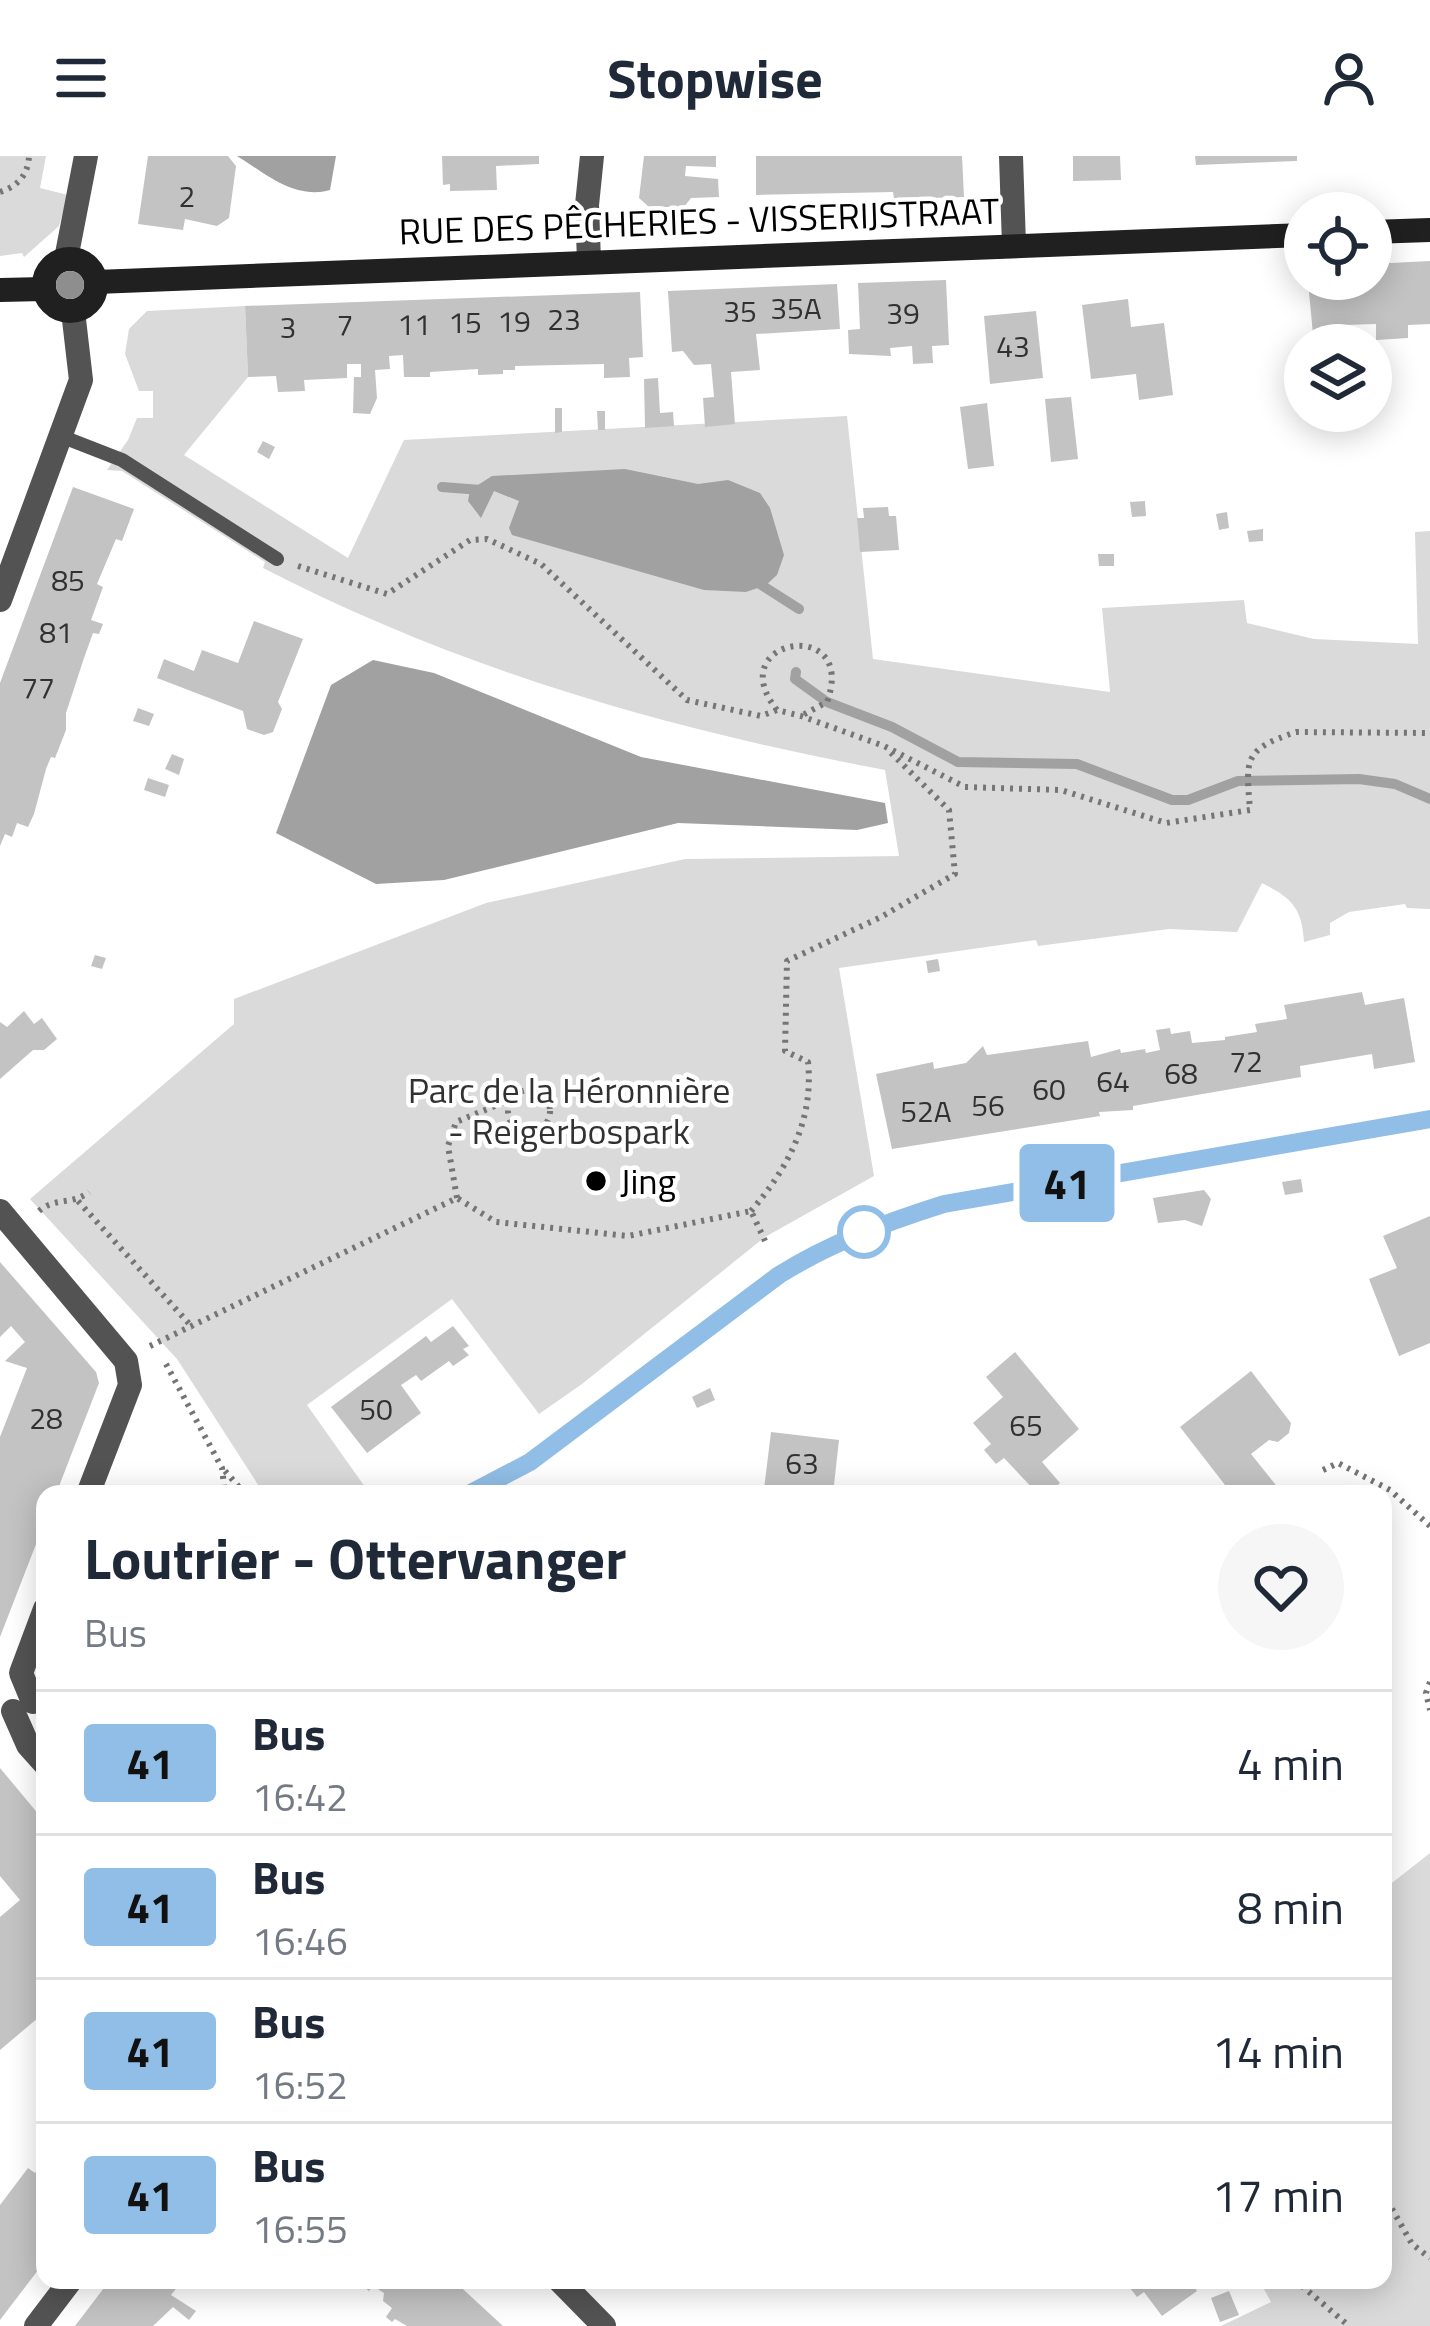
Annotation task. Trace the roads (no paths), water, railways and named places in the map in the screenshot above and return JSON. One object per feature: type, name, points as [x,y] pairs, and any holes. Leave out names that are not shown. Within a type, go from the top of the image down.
[{"type":"street","points":[[66,259],[86,156]]},
{"type":"street","points":[[589,262],[592,156]]},
{"type":"street","points":[[1011,156],[1014,245]]},
{"type":"street","points":[[1392,231],[1430,230]]},
{"type":"street","name":"RUE DES PÊCHERIES - VISSERIJSTRAAT","points":[[95,282],[1284,236]]},
{"type":"street","points":[[66,259],[80,261],[95,282],[94,295],[86,306],[73,311],[49,301],[44,289],[45,275],[66,259]]},
{"type":"street","points":[[0,290],[44,289]]},
{"type":"street","points":[[0,600],[81,380],[73,311]]},
{"type":"street","points":[[486,1485],[530,1462],[779,1275],[824,1249],[896,1219],[944,1204],[1430,1119]]},
{"type":"street","points":[[0,1211],[126,1361],[130,1385],[91,1485]]},
{"type":"street","points":[[36,1634],[21,1673],[28,1745],[36,1754]]},
{"type":"street","points":[[36,2326],[64,2289]]},
{"type":"street","points":[[568,2289],[604,2326]]},
{"type":"lane","points":[[63,437],[122,460],[277,560]]},
{"type":"waterway","points":[[442,487],[481,490]]},
{"type":"waterway","points":[[752,579],[799,609]]},
{"type":"waterway","points":[[796,672],[795,679],[827,702],[892,727],[958,762],[1077,764],[1172,800],[1188,800],[1238,781],[1359,779],[1395,784],[1430,799]]},
{"type":"place","name":"Jing","points":[[596,1181]]},
{"type":"park label","name":"Parc de la Héronnière - Reigerbospark","points":[[569,1110]]}]
